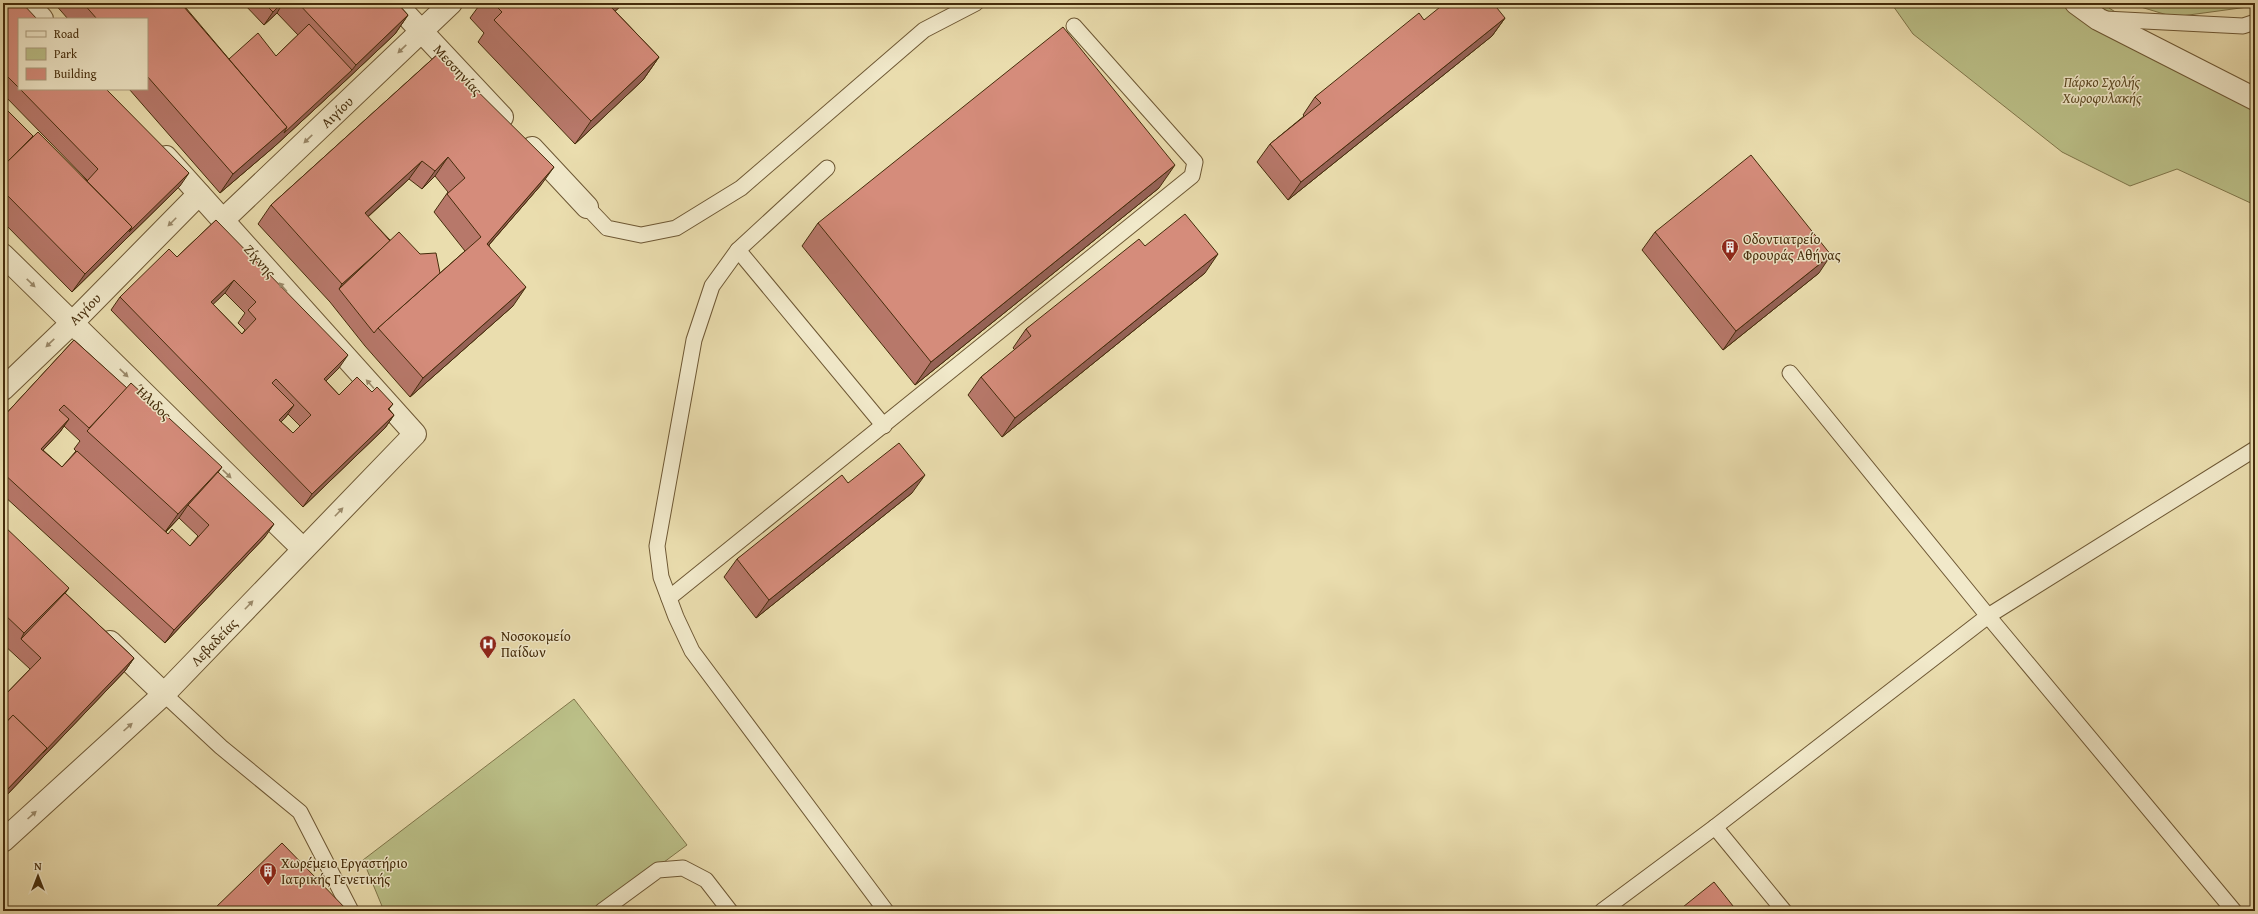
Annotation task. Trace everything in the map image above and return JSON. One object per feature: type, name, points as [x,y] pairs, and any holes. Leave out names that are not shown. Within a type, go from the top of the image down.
[{"type":"street","points":[[28,3],[41,18]]},
{"type":"street","name":"Μεσσηνίας","points":[[395,3],[587,207]]},
{"type":"street","name":"Αιγίου","points":[[223,220],[451,3]]},
{"type":"street","points":[[2076,3],[2098,19],[2255,99]]},
{"type":"street","name":"Ζίχνης","points":[[152,141],[415,434]]},
{"type":"street","name":"Αιγίου","points":[[3,389],[72,323],[199,194]]},
{"type":"street","name":"Ήλιδος","points":[[3,255],[303,549]]},
{"type":"street","name":"Λεβαδείας","points":[[3,841],[164,694],[415,434]]},
{"type":"street","points":[[97,630],[164,694]]},
{"type":"lane","points":[[587,207],[607,228],[642,234],[676,228],[741,188],[924,30],[976,3]]},
{"type":"lane","points":[[2098,19],[2243,26],[2255,22]]},
{"type":"lane","points":[[669,598],[1192,176],[1195,162],[1074,26]]},
{"type":"lane","points":[[827,168],[738,250],[712,286],[694,340],[657,546],[661,577],[692,651],[886,911]]},
{"type":"lane","points":[[738,250],[884,426]]},
{"type":"lane","points":[[1790,373],[1988,616],[2234,911]]},
{"type":"lane","points":[[1602,911],[1715,827],[1988,616],[2255,449]]},
{"type":"lane","points":[[164,694],[221,747],[300,812],[351,911]]},
{"type":"lane","points":[[1715,827],[1784,911]]},
{"type":"lane","points":[[602,911],[658,870],[683,868],[706,880],[730,911]]},
{"type":"green space","name":"Πάρκο Σχολής Χωροφυλακής","points":[[1891,3],[2110,3],[2109,8],[2255,99],[2255,205],[2177,169],[2130,186],[2062,152],[1913,34]]},
{"type":"green space","points":[[2134,3],[2255,3],[2255,6],[2174,17],[2134,5]]},
{"type":"green space","points":[[574,699],[687,845],[598,911],[384,911],[363,860]]},
{"type":"building","points":[[3,3],[22,3],[36,18],[18,18],[18,87],[3,72]]},
{"type":"building","points":[[83,3],[188,3],[184,7],[287,127],[233,174],[148,77],[148,18],[96,18]]},
{"type":"building","points":[[264,3],[282,3],[273,12]]},
{"type":"building","points":[[298,3],[397,3],[408,15],[356,65]]},
{"type":"building","points":[[493,3],[616,3],[611,7],[659,57],[591,121],[494,20],[502,12]]},
{"type":"building","points":[[1445,3],[1493,3],[1505,18],[1301,182],[1270,144],[1321,103],[1315,97],[1419,13],[1424,20]]},
{"type":"building","points":[[309,24],[352,70],[284,133],[287,127],[229,59],[258,33],[276,56]]},
{"type":"building","points":[[1063,27],[1175,165],[931,362],[818,223]]},
{"type":"building","points":[[439,53],[554,167],[487,244],[526,287],[423,378],[378,328],[481,237],[447,194],[465,178],[448,157],[435,171],[422,161],[365,213],[390,241],[342,284],[271,205]]},
{"type":"building","points":[[21,90],[107,90],[189,173],[129,232],[132,227],[87,181],[98,169]]},
{"type":"building","points":[[3,106],[33,136],[3,166]]},
{"type":"building","points":[[38,132],[132,227],[85,274],[3,191],[3,166]]},
{"type":"building","name":"Οδοντιατρείο Φρουράς Αθήνας","points":[[1751,155],[1831,255],[1736,331],[1655,232]]},
{"type":"building","points":[[1185,214],[1218,254],[1015,418],[981,377],[1031,336],[1026,329],[1139,239],[1145,246]]},
{"type":"building","points":[[216,220],[348,355],[324,379],[339,395],[357,377],[372,392],[377,387],[393,404],[388,409],[394,415],[312,494],[120,297],[169,249],[177,257]],"holes":[[[234,280],[256,302],[248,310],[256,319],[242,334],[211,302]],[[276,379],[311,415],[293,433],[279,420],[294,405],[272,383]]]},
{"type":"building","points":[[399,232],[420,254],[436,253],[440,273],[374,333],[339,289]]},
{"type":"building","points":[[74,340],[127,388],[89,428],[64,405],[59,410],[69,419],[41,449],[62,467],[77,451],[168,534],[172,529],[190,546],[209,525],[188,505],[218,472],[274,524],[174,630],[3,473],[3,417]]},
{"type":"building","points":[[131,383],[222,467],[178,514],[87,431]]},
{"type":"building","points":[[899,443],[925,475],[769,600],[737,559],[842,475],[848,483]]},
{"type":"building","points":[[3,525],[69,588],[24,633],[3,613]]},
{"type":"building","points":[[65,593],[134,658],[43,753],[47,748],[13,715],[8,720],[3,715],[3,697],[41,658],[21,639]]},
{"type":"building","points":[[13,715],[47,748],[3,794],[3,726]]},
{"type":"building","points":[[282,843],[348,911],[212,911]]},
{"type":"building","points":[[1714,882],[1737,911],[1678,911]]},
{"type":"place","name":"Οδοντιατρείο Φρουράς Αθήνας","points":[[1730,262]]},
{"type":"place","name":"Νοσοκομείο Παίδων","points":[[488,659]]},
{"type":"place","name":"Χωρέμειο Εργαστήριο Ιατρικής Γενετικής","points":[[268,886]]}]
